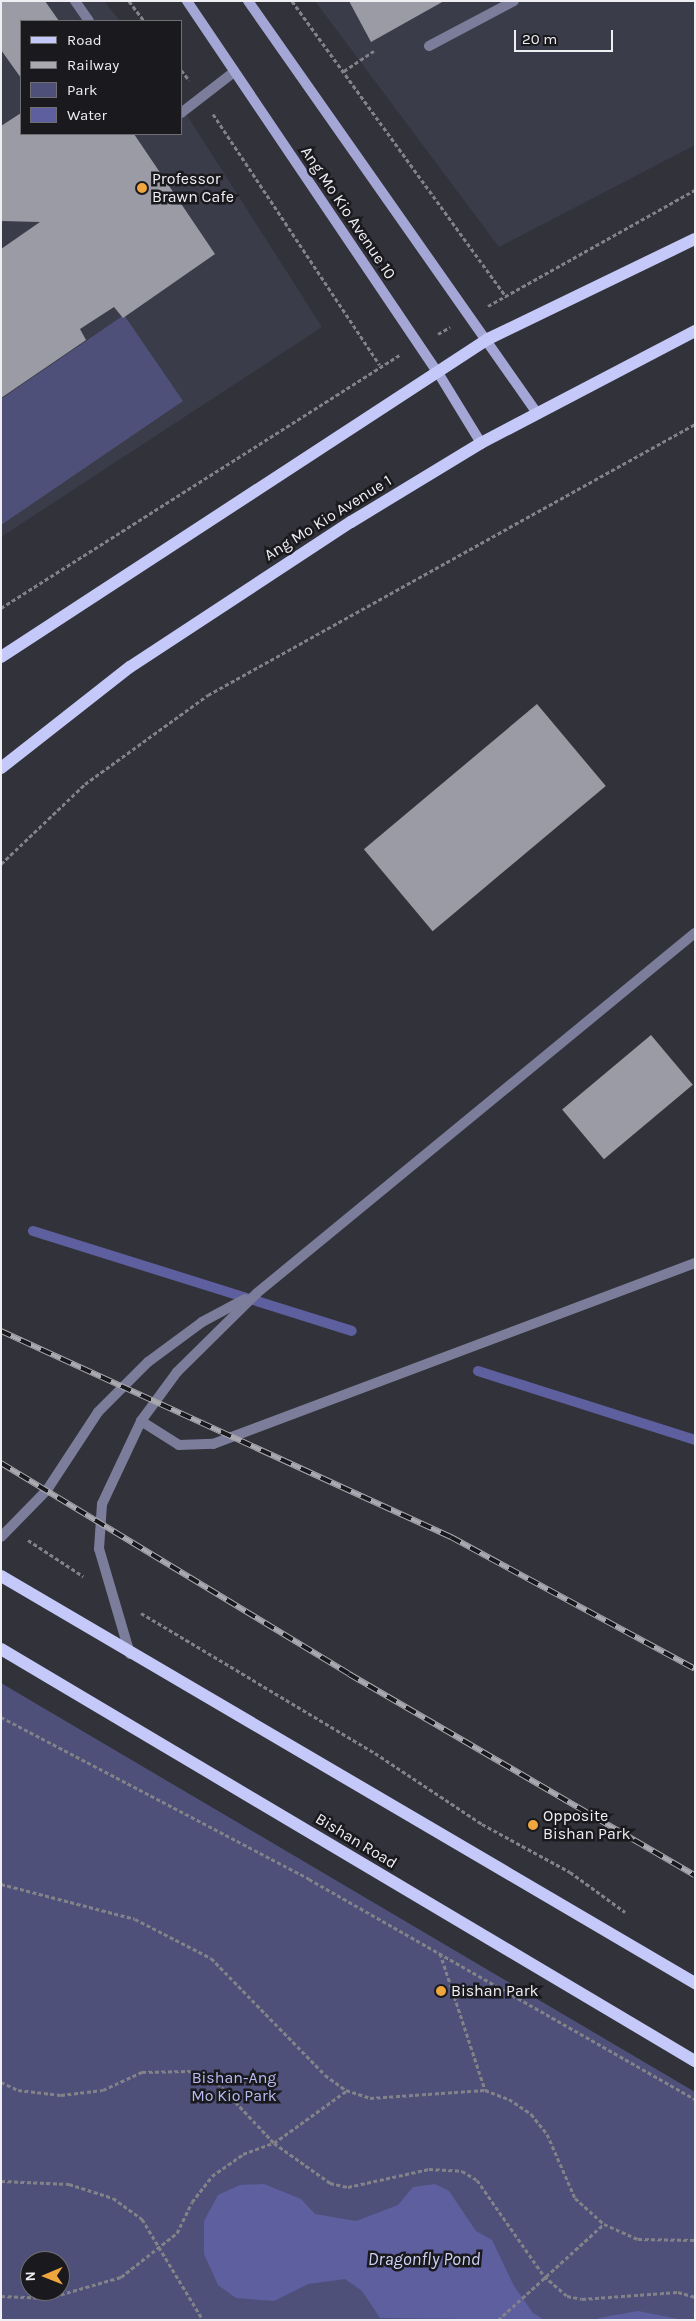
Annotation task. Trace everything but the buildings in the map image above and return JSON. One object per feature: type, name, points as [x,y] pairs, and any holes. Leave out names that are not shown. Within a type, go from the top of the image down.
[{"type":"main road","name":"Ang Mo Kio Avenue 10","points":[[187,1],[437,371],[481,443]]},
{"type":"main road","points":[[248,1],[488,339],[537,413]]},
{"type":"main road","points":[[1,657],[488,339],[695,239]]},
{"type":"main road","name":"Ang Mo Kio Avenue 1","points":[[1,768],[130,668],[351,522],[481,443],[695,331]]},
{"type":"main road","points":[[1,1576],[131,1655],[695,1983]]},
{"type":"main road","name":"Bishan Road","points":[[1,1650],[695,2061]]},
{"type":"lane","points":[[75,1],[88,20]]},
{"type":"lane","points":[[429,46],[514,1]]},
{"type":"lane","points":[[182,112],[234,72]]},
{"type":"lane","points":[[131,1655],[109,1593],[99,1549],[102,1504],[141,1421],[214,1334],[257,1293],[695,933]]},
{"type":"lane","points":[[141,1421],[179,1446],[197,1447],[258,1430],[407,1375],[695,1263]]},
{"type":"lane","points":[[1,1538],[7,1527],[47,1490],[98,1412],[148,1362],[202,1322],[257,1293]]},
{"type":"path","points":[[129,1],[143,20]]},
{"type":"path","points":[[292,1],[506,296]]},
{"type":"path","points":[[344,71],[374,51]]},
{"type":"path","points":[[182,71],[202,96],[380,365]]},
{"type":"path","points":[[1,608],[380,365],[695,190]]},
{"type":"path","points":[[1,864],[85,784],[208,695],[695,424]]},
{"type":"path","points":[[7,1527],[109,1593],[374,1753],[482,1824],[570,1872],[630,1916]]},
{"type":"path","points":[[1,1717],[310,1879],[695,2099]]},
{"type":"path","points":[[1,1884],[135,1918],[211,1958],[326,2075],[346,2090],[370,2098],[485,2090],[531,2114],[547,2134],[575,2198],[604,2224],[638,2239],[695,2240]]},
{"type":"path","points":[[440,1953],[485,2090]]},
{"type":"path","points":[[1,2082],[18,2090],[61,2095],[103,2090],[142,2072],[189,2071],[213,2078],[274,2143],[312,2173],[348,2187],[429,2169],[462,2171],[482,2187],[554,2288],[582,2299],[678,2292],[695,2298]]},
{"type":"path","points":[[1,2296],[48,2298],[85,2291],[121,2277],[160,2251],[177,2233],[192,2202],[212,2176],[243,2154],[274,2143],[346,2090]]},
{"type":"path","points":[[1,2181],[69,2184],[113,2198],[142,2219],[203,2320]]},
{"type":"path","points":[[498,2320],[544,2276],[604,2224]]},
{"type":"shaded area","points":[[1,1],[104,1],[119,20],[20,20],[20,135],[182,135],[182,108],[322,327],[1,537]]},
{"type":"shaded area","points":[[315,1],[695,1],[695,145],[499,247]]},
{"type":"green space","points":[[124,315],[183,401],[1,525],[1,399]]},
{"type":"green space","name":"Bishan-Ang Mo Kio Park","points":[[1,1683],[695,2092],[695,2320],[1,2320]]},
{"type":"water","name":"Dragonfly Pond","points":[[264,2184],[301,2199],[315,2214],[356,2221],[398,2205],[413,2187],[435,2184],[449,2191],[476,2231],[492,2240],[514,2286],[533,2313],[544,2320],[380,2318],[362,2291],[345,2279],[308,2284],[274,2301],[236,2298],[218,2285],[204,2254],[204,2221],[218,2195],[240,2185]]},
{"type":"water","points":[[638,2311],[683,2320],[592,2320],[604,2317]]},
{"type":"waterway","points":[[33,1231],[352,1331]]},
{"type":"waterway","points":[[478,1371],[695,1440]]},
{"type":"railway","points":[[1,1331],[451,1537],[695,1669]]},
{"type":"railway","points":[[1,1463],[349,1674],[695,1875]]},
{"type":"place","name":"Professor Brawn Cafe","points":[[142,188]]},
{"type":"place","name":"Opposite Bishan Park","points":[[533,1825]]},
{"type":"place","name":"Bishan Park","points":[[441,1991]]}]
